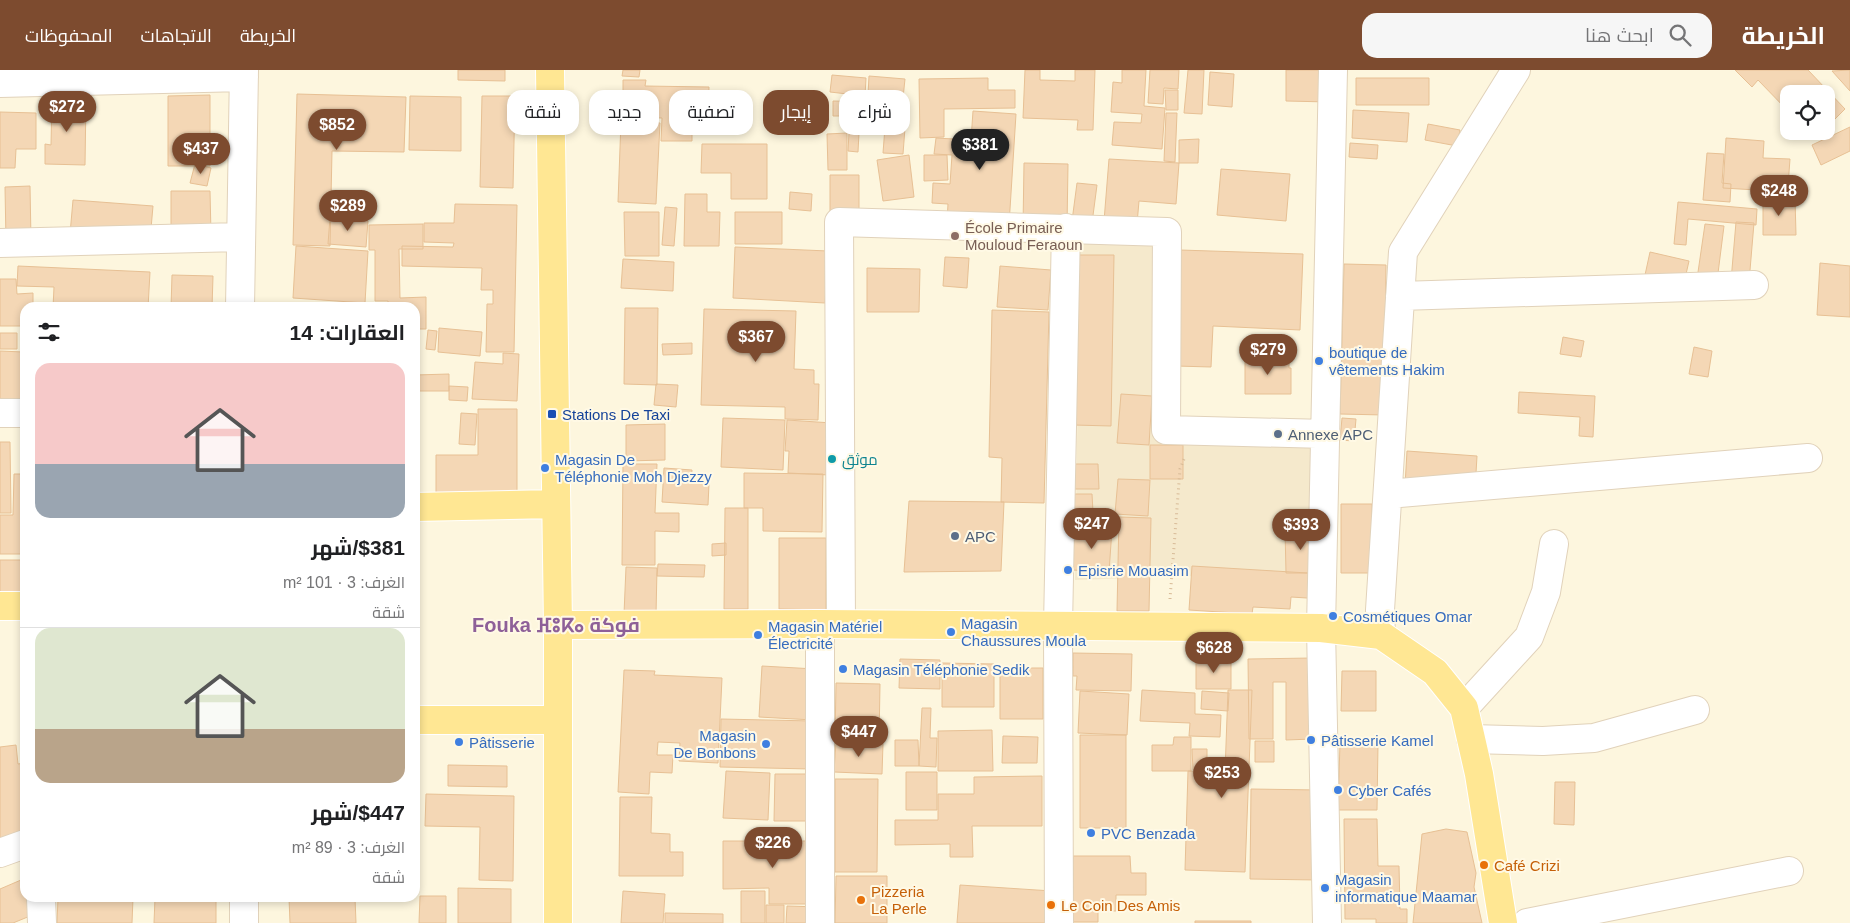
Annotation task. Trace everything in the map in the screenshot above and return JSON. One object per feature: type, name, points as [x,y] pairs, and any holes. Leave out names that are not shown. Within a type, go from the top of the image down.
[{"type":"main road","points":[[550,70],[558,625],[558,923]]},
{"type":"main road","points":[[420,507],[556,504]]},
{"type":"main road","points":[[0,606],[20,606]]},
{"type":"main road","points":[[558,625],[830,624],[1321,628],[1381,635],[1435,672],[1464,708],[1479,774],[1503,923]]},
{"type":"main road","points":[[420,720],[558,720]]},
{"type":"street","points":[[1327,923],[1321,628],[1333,70]]},
{"type":"street","points":[[1381,635],[1380,610],[1403,252],[1516,70]]},
{"type":"street","points":[[0,83],[244,74],[240,302]]},
{"type":"street","points":[[820,923],[830,624],[839,222],[1167,232],[1166,430],[1326,434]]},
{"type":"street","points":[[1059,923],[1058,626],[1066,228]]},
{"type":"street","points":[[0,243],[241,237]]},
{"type":"street","points":[[1400,296],[1754,285]]},
{"type":"street","points":[[0,413],[20,413]]},
{"type":"street","points":[[1388,494],[1808,458]]},
{"type":"street","points":[[1464,708],[1529,638],[1546,592],[1554,544]]},
{"type":"street","points":[[1471,739],[1543,741],[1594,738],[1695,710]]},
{"type":"street","points":[[0,854],[20,846]]},
{"type":"street","points":[[1527,923],[1789,871]]},
{"type":"street","points":[[41,902],[42,923]]},
{"type":"street","points":[[244,902],[244,923]]},
{"type":"path","points":[[1168,627],[1180,469],[1195,431]]},
{"type":"shaded area","points":[[1080,242],[1156,245],[1153,437],[1317,438],[1316,528],[1285,529],[1286,573],[1075,580]]},
{"type":"building","points":[[458,70],[505,70],[505,81],[458,80]]},
{"type":"building","points":[[623,70],[640,70],[639,77],[622,76]]},
{"type":"building","points":[[1025,70],[1040,70],[1040,80],[1075,81],[1075,70],[1095,70],[1093,130],[1077,130],[1078,120],[1023,118]]},
{"type":"building","points":[[1122,70],[1146,70],[1144,106],[1165,108],[1162,149],[1112,145],[1114,122],[1141,123],[1142,114],[1111,112],[1113,82],[1122,83]]},
{"type":"building","points":[[1150,70],[1179,70],[1178,89],[1164,88],[1163,104],[1148,103]]},
{"type":"building","points":[[1188,70],[1204,70],[1202,114],[1184,113]]},
{"type":"building","points":[[1286,70],[1329,70],[1329,102],[1286,101]]},
{"type":"building","points":[[1735,70],[1808,70],[1822,85],[1780,85],[1780,103],[1758,80],[1752,87]]},
{"type":"building","points":[[1850,70],[1850,91],[1832,71]]},
{"type":"building","points":[[1210,72],[1234,74],[1232,107],[1208,105]]},
{"type":"building","points":[[832,75],[866,78],[865,90],[839,90],[839,93],[830,92]]},
{"type":"building","points":[[869,76],[905,79],[904,90],[868,90]]},
{"type":"building","points":[[988,78],[988,90],[1015,90],[1015,108],[944,109],[944,137],[920,138],[919,79]]},
{"type":"building","points":[[1356,78],[1429,78],[1429,105],[1356,105]]},
{"type":"building","points":[[623,80],[646,80],[645,86],[709,87],[709,90],[669,90],[669,135],[692,135],[692,141],[661,141],[662,118],[659,118],[659,90],[623,90]]},
{"type":"building","points":[[1165,90],[1178,90],[1178,110],[1166,110]]},
{"type":"building","points":[[297,94],[406,97],[404,152],[332,151],[330,246],[293,245]]},
{"type":"building","points":[[210,95],[210,166],[168,166],[168,96]]},
{"type":"building","points":[[410,96],[461,97],[461,151],[409,150]]},
{"type":"building","points":[[482,96],[507,96],[507,135],[514,135],[513,188],[480,187]]},
{"type":"building","points":[[52,98],[86,99],[85,165],[45,164],[45,144],[51,145]]},
{"type":"building","points":[[1835,98],[1845,109],[1835,119]]},
{"type":"building","points":[[833,101],[839,101],[839,116],[833,116]]},
{"type":"building","points":[[1353,110],[1409,113],[1407,142],[1352,138]]},
{"type":"building","points":[[973,111],[1016,114],[1009,225],[947,221],[948,204],[932,203],[933,183],[950,184],[952,155],[934,154],[936,138],[971,140]]},
{"type":"building","points":[[0,112],[36,113],[36,149],[16,149],[15,168],[0,168]]},
{"type":"building","points":[[1166,113],[1177,113],[1175,162],[1164,161]]},
{"type":"building","points":[[660,123],[656,204],[618,202],[620,135],[659,135]]},
{"type":"building","points":[[1428,124],[1460,130],[1457,146],[1425,140]]},
{"type":"building","points":[[1850,127],[1850,151],[1821,165],[1812,145],[1823,140],[1835,140],[1835,134]]},
{"type":"building","points":[[827,135],[847,135],[847,170],[828,170]]},
{"type":"building","points":[[849,135],[859,135],[858,152],[848,151]]},
{"type":"building","points":[[884,135],[904,135],[903,154],[883,153]]},
{"type":"building","points":[[1726,138],[1764,141],[1763,158],[1790,159],[1788,186],[1773,185],[1773,191],[1723,188]]},
{"type":"building","points":[[1199,139],[1198,163],[1179,163],[1179,140]]},
{"type":"building","points":[[1350,143],[1378,145],[1377,159],[1349,157]]},
{"type":"building","points":[[702,144],[767,144],[767,199],[731,199],[731,173],[701,173]]},
{"type":"building","points":[[1707,153],[1724,154],[1722,183],[1731,184],[1730,202],[1703,200]]},
{"type":"building","points":[[909,155],[914,197],[883,201],[877,160]]},
{"type":"building","points":[[924,155],[947,155],[948,180],[924,181]]},
{"type":"building","points":[[1109,159],[1179,163],[1176,204],[1139,201],[1137,224],[1104,221]]},
{"type":"building","points":[[1024,163],[1068,164],[1067,227],[1023,227]]},
{"type":"building","points":[[195,164],[211,168],[207,186],[190,183]]},
{"type":"building","points":[[1221,169],[1290,174],[1286,221],[1217,215]]},
{"type":"building","points":[[830,175],[859,175],[859,211],[830,211]]},
{"type":"building","points":[[1077,183],[1097,185],[1092,223],[1072,221]]},
{"type":"building","points":[[30,186],[31,240],[6,241],[5,187]]},
{"type":"building","points":[[171,191],[210,191],[211,234],[171,234]]},
{"type":"building","points":[[790,192],[812,194],[811,211],[789,209]]},
{"type":"building","points":[[685,194],[707,194],[707,212],[720,212],[719,246],[684,246]]},
{"type":"building","points":[[1763,198],[1795,198],[1796,235],[1763,235]]},
{"type":"building","points":[[73,200],[153,206],[150,240],[70,234]]},
{"type":"building","points":[[1678,202],[1757,209],[1756,225],[1688,219],[1686,245],[1674,244]]},
{"type":"building","points":[[455,204],[517,205],[514,352],[486,352],[487,304],[493,304],[493,290],[481,290],[482,268],[402,266],[402,246],[453,247],[454,243],[424,242],[424,223],[454,223]]},
{"type":"building","points":[[665,207],[677,208],[674,246],[662,245]]},
{"type":"building","points":[[624,212],[659,212],[659,256],[625,256]]},
{"type":"building","points":[[735,212],[782,212],[782,244],[735,244]]},
{"type":"building","points":[[330,218],[368,221],[366,247],[328,244]]},
{"type":"building","points":[[1736,222],[1754,223],[1749,282],[1731,281]]},
{"type":"building","points":[[423,224],[423,249],[399,249],[400,298],[426,297],[426,329],[420,329],[420,302],[375,301],[375,250],[369,250],[369,225]]},
{"type":"building","points":[[1705,224],[1724,226],[1717,281],[1697,279]]},
{"type":"building","points":[[296,246],[368,251],[365,302],[293,298]]},
{"type":"building","points":[[735,247],[828,251],[825,303],[733,298]]},
{"type":"building","points":[[1180,250],[1303,254],[1300,330],[1213,326],[1211,367],[1176,366]]},
{"type":"building","points":[[1650,252],[1689,261],[1684,283],[1645,275]]},
{"type":"building","points":[[1077,255],[1114,255],[1111,426],[1074,425]]},
{"type":"building","points":[[945,257],[969,258],[967,288],[943,286]]},
{"type":"building","points":[[623,259],[674,262],[673,291],[621,288]]},
{"type":"building","points":[[1820,263],[1850,266],[1850,317],[1817,315]]},
{"type":"building","points":[[1344,264],[1386,265],[1384,415],[1340,414]]},
{"type":"building","points":[[18,266],[150,272],[148,302],[53,302],[54,287],[17,286]]},
{"type":"building","points":[[1000,266],[1051,270],[1048,310],[997,307]]},
{"type":"building","points":[[867,268],[920,269],[919,312],[867,312]]},
{"type":"building","points":[[172,275],[213,276],[212,302],[171,302]]},
{"type":"building","points":[[0,279],[16,279],[17,294],[33,293],[33,302],[20,302],[20,326],[0,326]]},
{"type":"building","points":[[625,308],[658,308],[657,385],[624,384]]},
{"type":"building","points":[[704,309],[796,311],[794,369],[814,370],[814,384],[819,384],[818,420],[785,419],[785,407],[701,405]]},
{"type":"building","points":[[992,310],[1049,312],[1044,503],[1001,502],[1002,458],[989,457]]},
{"type":"building","points":[[439,328],[482,332],[480,356],[438,352]]},
{"type":"building","points":[[428,330],[437,331],[435,350],[426,349]]},
{"type":"building","points":[[0,333],[17,333],[17,349],[0,349]]},
{"type":"building","points":[[1563,337],[1584,341],[1581,357],[1560,354]]},
{"type":"building","points":[[692,343],[692,354],[663,355],[662,344]]},
{"type":"building","points":[[1694,347],[1712,351],[1708,377],[1689,374]]},
{"type":"building","points":[[0,351],[20,352],[20,405],[0,405]]},
{"type":"building","points":[[503,353],[519,354],[517,401],[472,399],[475,362],[503,364]]},
{"type":"building","points":[[1245,358],[1289,358],[1291,394],[1245,394]]},
{"type":"building","points":[[449,374],[449,391],[420,391],[420,375]]},
{"type":"building","points":[[656,384],[678,385],[676,407],[654,405]]},
{"type":"building","points":[[449,386],[468,387],[467,401],[449,400]]},
{"type":"building","points":[[1519,392],[1595,396],[1593,437],[1579,436],[1580,417],[1518,413]]},
{"type":"building","points":[[1121,394],[1152,396],[1149,445],[1117,443]]},
{"type":"building","points":[[478,409],[517,409],[517,508],[436,508],[436,455],[478,455]]},
{"type":"building","points":[[461,413],[477,414],[475,445],[459,444]]},
{"type":"building","points":[[723,418],[785,420],[783,470],[721,467]]},
{"type":"building","points":[[1342,418],[1356,419],[1354,441],[1340,440]]},
{"type":"building","points":[[787,420],[832,423],[829,475],[788,473],[789,451],[785,451]]},
{"type":"building","points":[[665,424],[665,460],[626,461],[626,425]]},
{"type":"building","points":[[0,442],[10,442],[11,513],[0,513]]},
{"type":"building","points":[[1150,445],[1183,445],[1183,479],[1150,479]]},
{"type":"building","points":[[1407,451],[1477,456],[1475,490],[1405,486]]},
{"type":"building","points":[[623,464],[657,464],[655,513],[679,513],[679,532],[655,531],[655,565],[622,565]]},
{"type":"building","points":[[1072,464],[1098,464],[1099,489],[1072,489]]},
{"type":"building","points":[[664,468],[692,470],[691,483],[709,484],[708,505],[662,502]]},
{"type":"building","points":[[744,473],[823,474],[822,532],[763,531],[763,508],[744,508]]},
{"type":"building","points":[[14,474],[20,474],[20,554],[0,554],[0,515],[13,515]]},
{"type":"building","points":[[1118,479],[1150,480],[1148,516],[1115,514]]},
{"type":"building","points":[[1073,494],[1092,494],[1093,512],[1073,512]]},
{"type":"building","name":"APC","points":[[909,501],[1004,502],[1001,571],[904,572]]},
{"type":"building","points":[[1341,504],[1372,504],[1372,573],[1341,573]]},
{"type":"building","points":[[725,508],[748,508],[748,609],[724,609]]},
{"type":"building","points":[[1119,517],[1151,518],[1149,611],[1117,611]]},
{"type":"building","points":[[1075,527],[1112,529],[1109,572],[1072,570]]},
{"type":"building","points":[[1316,528],[1317,573],[1286,573],[1285,529]]},
{"type":"building","points":[[779,538],[826,538],[826,610],[779,609]]},
{"type":"building","points":[[726,543],[726,555],[712,556],[712,544]]},
{"type":"building","points":[[0,560],[20,560],[20,601],[0,600]]},
{"type":"building","points":[[658,564],[705,565],[704,577],[657,576]]},
{"type":"building","points":[[1192,566],[1324,574],[1323,599],[1291,597],[1290,609],[1253,607],[1252,614],[1189,610]]},
{"type":"building","points":[[626,567],[657,568],[656,615],[624,614]]},
{"type":"building","points":[[1073,653],[1132,654],[1131,691],[1076,690],[1077,676],[1073,676]]},
{"type":"building","points":[[1312,658],[1313,739],[1286,740],[1286,682],[1273,682],[1273,739],[1249,739],[1248,659]]},
{"type":"building","points":[[900,659],[940,660],[940,689],[899,688]]},
{"type":"building","points":[[1196,659],[1231,659],[1231,689],[1196,689]]},
{"type":"building","points":[[942,663],[994,664],[994,707],[942,707]]},
{"type":"building","points":[[762,666],[815,669],[813,720],[759,717]]},
{"type":"building","points":[[1000,668],[1043,668],[1043,719],[1000,719]]},
{"type":"building","points":[[624,670],[655,671],[654,675],[722,678],[718,763],[679,761],[680,743],[658,742],[657,755],[673,755],[672,773],[650,772],[649,794],[618,792]]},
{"type":"building","points":[[1342,671],[1376,671],[1376,711],[1341,711]]},
{"type":"building","points":[[836,683],[880,684],[879,741],[835,740]]},
{"type":"building","points":[[1142,690],[1195,693],[1195,714],[1221,715],[1220,737],[1189,736],[1190,723],[1140,721]]},
{"type":"building","points":[[1228,690],[1252,690],[1245,872],[1185,870],[1188,771],[1225,772]]},
{"type":"building","points":[[1080,691],[1129,694],[1127,735],[1078,733]]},
{"type":"building","points":[[1202,691],[1229,693],[1228,711],[1201,709]]},
{"type":"building","points":[[922,708],[931,708],[930,738],[937,738],[936,767],[919,766]]},
{"type":"building","name":"Magasin De Bonbons","points":[[721,719],[813,721],[811,769],[720,767]]},
{"type":"building","points":[[992,730],[993,771],[938,771],[938,731]]},
{"type":"building","points":[[1080,735],[1126,735],[1126,828],[1080,828]]},
{"type":"building","points":[[1003,736],[1038,737],[1037,763],[1002,763]]},
{"type":"building","points":[[1174,737],[1191,737],[1191,771],[1152,771],[1152,745],[1173,745]]},
{"type":"building","points":[[895,740],[918,740],[919,766],[895,766]]},
{"type":"building","points":[[1255,741],[1274,741],[1274,762],[1255,762]]},
{"type":"building","points":[[836,742],[883,744],[882,774],[834,772]]},
{"type":"building","points":[[1340,743],[1378,744],[1377,810],[1338,810]]},
{"type":"building","points":[[16,745],[18,764],[20,764],[20,847],[0,849],[0,747]]},
{"type":"building","points":[[1192,749],[1207,749],[1207,770],[1193,770]]},
{"type":"building","points":[[448,765],[507,766],[507,787],[448,786]]},
{"type":"building","points":[[726,771],[770,773],[768,820],[723,818]]},
{"type":"building","points":[[906,772],[937,772],[937,810],[906,810]]},
{"type":"building","points":[[775,774],[811,774],[810,821],[774,821]]},
{"type":"building","points":[[1042,776],[1042,826],[972,826],[973,857],[950,857],[950,844],[895,845],[895,820],[938,820],[938,794],[974,794],[974,777]]},
{"type":"building","points":[[835,779],[878,779],[877,872],[835,872]]},
{"type":"building","points":[[1555,782],[1575,782],[1574,825],[1554,824]]},
{"type":"building","points":[[1251,789],[1318,790],[1317,880],[1250,879]]},
{"type":"building","points":[[426,794],[514,796],[513,881],[479,880],[480,827],[425,826]]},
{"type":"building","points":[[620,797],[652,797],[651,833],[670,834],[670,852],[683,852],[683,876],[619,876]]},
{"type":"building","points":[[1344,819],[1377,819],[1378,866],[1399,866],[1400,909],[1407,909],[1407,923],[1376,923],[1376,919],[1345,919]]},
{"type":"building","points":[[1446,829],[1467,832],[1476,873],[1474,887],[1482,923],[1413,923],[1422,834]]},
{"type":"building","points":[[723,841],[817,841],[817,904],[769,904],[769,888],[723,889]]},
{"type":"building","points":[[1073,856],[1130,856],[1131,873],[1146,873],[1146,895],[1116,895],[1116,911],[1098,911],[1098,922],[1073,922]]},
{"type":"building","name":"Pizzeria La Perle","points":[[836,876],[887,876],[887,923],[835,923]]},
{"type":"building","points":[[20,880],[20,902],[30,902],[35,914],[13,923],[0,923],[0,889]]},
{"type":"building","points":[[960,885],[1052,891],[1049,923],[957,923]]},
{"type":"building","points":[[458,888],[511,889],[511,923],[458,923]]},
{"type":"building","points":[[623,891],[665,894],[663,923],[621,923]]},
{"type":"building","points":[[741,891],[765,891],[765,923],[741,923]]},
{"type":"building","points":[[420,896],[446,896],[446,923],[419,923]]},
{"type":"building","points":[[58,902],[133,902],[132,923],[57,923]]},
{"type":"building","points":[[155,902],[216,902],[216,923],[154,923]]},
{"type":"building","points":[[289,902],[355,902],[356,923],[290,923]]},
{"type":"building","points":[[766,905],[784,905],[784,923],[766,923]]},
{"type":"building","points":[[787,906],[820,907],[819,923],[786,923]]},
{"type":"building","points":[[665,913],[723,914],[723,923],[665,923]]},
{"type":"building","points":[[1195,921],[1251,921],[1251,923],[1195,923]]},
{"type":"place","name":"École Primaire Mouloud Feraoun","points":[[955,236]]},
{"type":"place","name":"boutique de vêtements Hakim","points":[[1319,361]]},
{"type":"place","name":"Stations De Taxi","points":[[552,414]]},
{"type":"place","name":"Annexe APC","points":[[1278,434]]},
{"type":"place","name":"موثق","points":[[832,459]]},
{"type":"place","name":"Magasin De Téléphonie Moh Djezzy","points":[[545,468]]},
{"type":"place","name":"APC","points":[[955,536]]},
{"type":"place","name":"Episrie Mouasim","points":[[1068,570]]},
{"type":"place","name":"Cosmétiques Omar","points":[[1333,616]]},
{"type":"place","name":"Magasin Chaussures Moula","points":[[951,632]]},
{"type":"place","name":"Magasin Matériel Électricité","points":[[758,635]]},
{"type":"place","name":"Magasin Téléphonie Sedik","points":[[843,669]]},
{"type":"place","name":"Pâtisserie Kamel","points":[[1311,740]]},
{"type":"place","name":"Pâtisserie","points":[[459,742]]},
{"type":"place","name":"Magasin De Bonbons","points":[[766,744]]},
{"type":"place","name":"Cyber Cafés","points":[[1338,790]]},
{"type":"place","name":"PVC Benzada","points":[[1091,833]]},
{"type":"place","name":"Café Crizi","points":[[1484,865]]},
{"type":"place","name":"Magasin informatique Maamar","points":[[1325,888]]},
{"type":"place","name":"Pizzeria La Perle","points":[[861,900]]},
{"type":"place","name":"Le Coin Des Amis","points":[[1051,905]]},
{"type":"district","name":"Fouka ⴼⵓⴽⴰ فوكة","points":[[556,625]]}]
